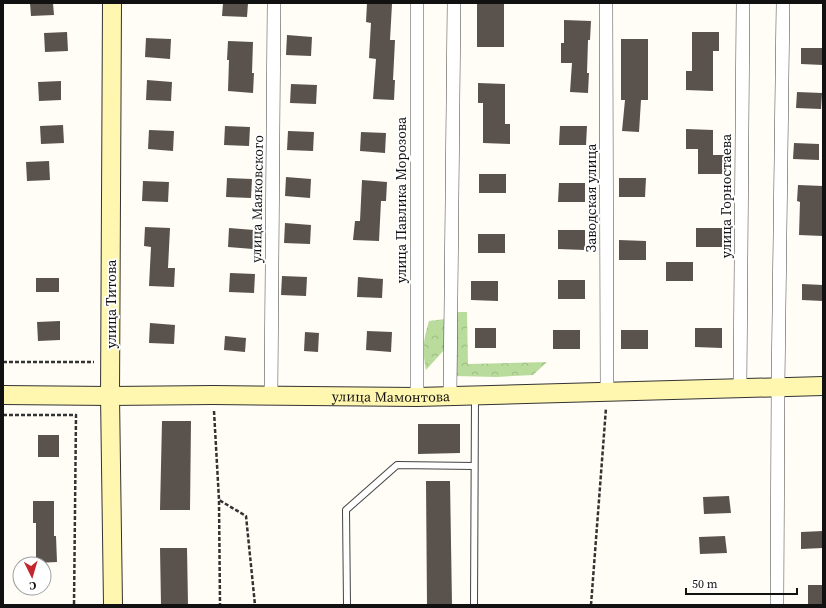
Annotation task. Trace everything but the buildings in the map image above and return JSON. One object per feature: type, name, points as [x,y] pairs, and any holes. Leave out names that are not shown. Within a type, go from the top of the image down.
[{"type":"main road","name":"улица Титова","points":[[112,3],[110,396],[113,605]]},
{"type":"main road","name":"улица Мамонтова","points":[[3,395],[417,397],[823,386]]},
{"type":"street","name":"улица Маяковского","points":[[271,396],[274,3]]},
{"type":"street","name":"улица Павлика Морозова","points":[[417,3],[417,397]]},
{"type":"street","points":[[450,396],[454,3]]},
{"type":"street","name":"Заводская улица","points":[[606,3],[607,392]]},
{"type":"street","name":"улица Горностаева","points":[[740,388],[743,3]]},
{"type":"street","points":[[777,605],[783,3]]},
{"type":"lane","points":[[474,605],[475,396]]},
{"type":"lane","points":[[347,605],[346,510],[397,465],[474,466]]},
{"type":"path","points":[[3,362],[94,363],[94,355]]},
{"type":"path","points":[[591,605],[607,392]]},
{"type":"path","points":[[213,395],[219,500],[220,605]]},
{"type":"path","points":[[3,415],[76,415],[74,605]]},
{"type":"path","points":[[219,500],[246,516],[255,605]]},
{"type":"green space","points":[[456,312],[467,312],[468,364],[547,362],[533,375],[496,377],[455,376]]},
{"type":"green space","points":[[445,319],[444,350],[426,370],[424,346],[429,321]]}]
